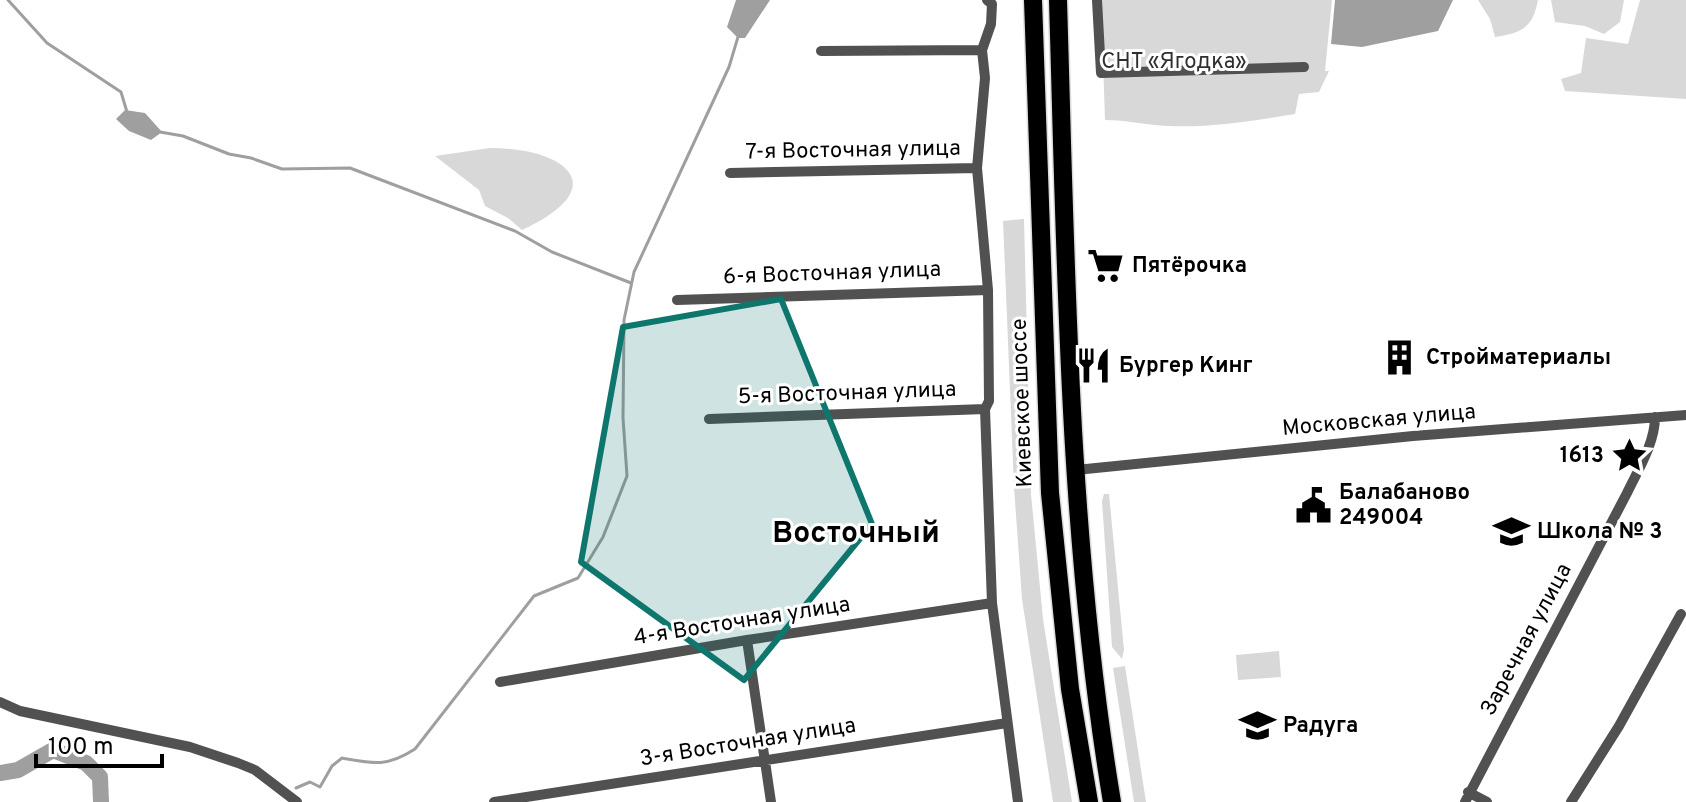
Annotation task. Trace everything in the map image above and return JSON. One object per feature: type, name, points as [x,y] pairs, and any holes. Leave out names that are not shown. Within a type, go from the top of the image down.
[{"type":"highway","name":"Киевское шоссе","points":[[1033,0],[1050,493],[1068,670],[1089,802]]},
{"type":"highway","points":[[1058,0],[1063,187],[1084,598],[1112,802]]},
{"type":"highway","points":[[1068,670],[1077,680],[1084,679],[1091,664]]},
{"type":"street","points":[[987,0],[992,4],[991,24],[982,50],[985,78],[977,168],[988,290],[989,401],[985,409],[992,603],[1018,802]]},
{"type":"street","points":[[1097,0],[1101,73],[1304,67]]},
{"type":"street","points":[[821,51],[982,50]]},
{"type":"street","name":"7-я Восточная улица","points":[[730,173],[977,168]]},
{"type":"street","name":"6-я Восточная улица","points":[[677,300],[988,290]]},
{"type":"street","name":"5-я Восточная улица","points":[[709,419],[985,409]]},
{"type":"street","name":"Московская улица","points":[[1076,470],[1413,436],[1686,415]]},
{"type":"street","name":"Заречная улица","points":[[1487,802],[1466,797],[1634,479],[1655,428],[1655,417]]},
{"type":"street","name":"4-я Восточная улица","points":[[500,682],[992,603]]},
{"type":"street","points":[[1571,802],[1619,726],[1681,614]]},
{"type":"street","points":[[747,640],[771,802]]},
{"type":"street","points":[[0,702],[20,711],[190,747],[238,763],[255,770],[297,802]]},
{"type":"street","name":"3-я Восточная улица","points":[[494,802],[1007,723]]},
{"type":"highlighted area","points":[[781,299],[872,524],[744,680],[581,562],[623,327]]},
{"type":"green space","name":"СНТ «Ягодка»","points":[[1101,0],[1332,0],[1325,71],[1329,71],[1319,92],[1299,94],[1295,114],[1200,126],[1105,120]]},
{"type":"green space","points":[[1478,0],[1538,0],[1533,17],[1524,28],[1495,37],[1490,19]]},
{"type":"green space","points":[[1551,0],[1624,0],[1620,22],[1604,34],[1585,26],[1555,22]]},
{"type":"green space","points":[[1640,0],[1686,0],[1686,99],[1565,91],[1561,79],[1581,73],[1586,38],[1628,44]]},
{"type":"green space","points":[[490,148],[540,155],[558,163],[569,173],[573,185],[567,199],[550,214],[522,230],[508,218],[485,206],[479,190],[435,156]]},
{"type":"green space","points":[[1024,219],[1031,494],[1043,619],[1072,802],[1053,802],[1022,599],[1003,221]]},
{"type":"green space","points":[[1104,494],[1109,494],[1124,650],[1122,659],[1112,647]]},
{"type":"green space","points":[[1279,651],[1281,677],[1238,680],[1236,655]]},
{"type":"green space","points":[[1125,666],[1146,802],[1134,802],[1113,668]]},
{"type":"shaded area","points":[[736,0],[770,0],[745,38],[738,38],[727,27]]},
{"type":"shaded area","points":[[1335,0],[1453,0],[1438,31],[1362,47],[1331,44]]},
{"type":"shaded area","points":[[125,110],[145,113],[162,132],[151,140],[129,131],[116,119]]},
{"type":"waterway","points":[[8,0],[47,43],[121,92],[127,112]]},
{"type":"waterway","points":[[296,788],[310,782],[320,787],[332,766],[342,758],[380,762],[396,759],[415,749],[534,596],[578,578],[603,537],[627,476],[623,418],[624,320],[634,272],[729,67],[738,37]]},
{"type":"waterway","points":[[160,132],[183,136],[229,154],[282,169],[350,168],[515,231],[552,252],[631,283]]},
{"type":"waterway","points":[[0,773],[18,770],[53,750],[86,763],[100,777],[101,802]]},
{"type":"place","name":"Пятёрочка","points":[[1106,266]]},
{"type":"place","name":"Стройматериалы","points":[[1400,358]]},
{"type":"place","name":"Бургер Кинг","points":[[1093,366]]},
{"type":"place","name":"1613","points":[[1630,456]]},
{"type":"place","name":"Балабаново 249004","points":[[1313,506]]},
{"type":"place","name":"Школа № 3","points":[[1511,532]]},
{"type":"place","name":"Радуга","points":[[1257,726]]},
{"type":"district","name":"Восточный","points":[[856,534]]}]
